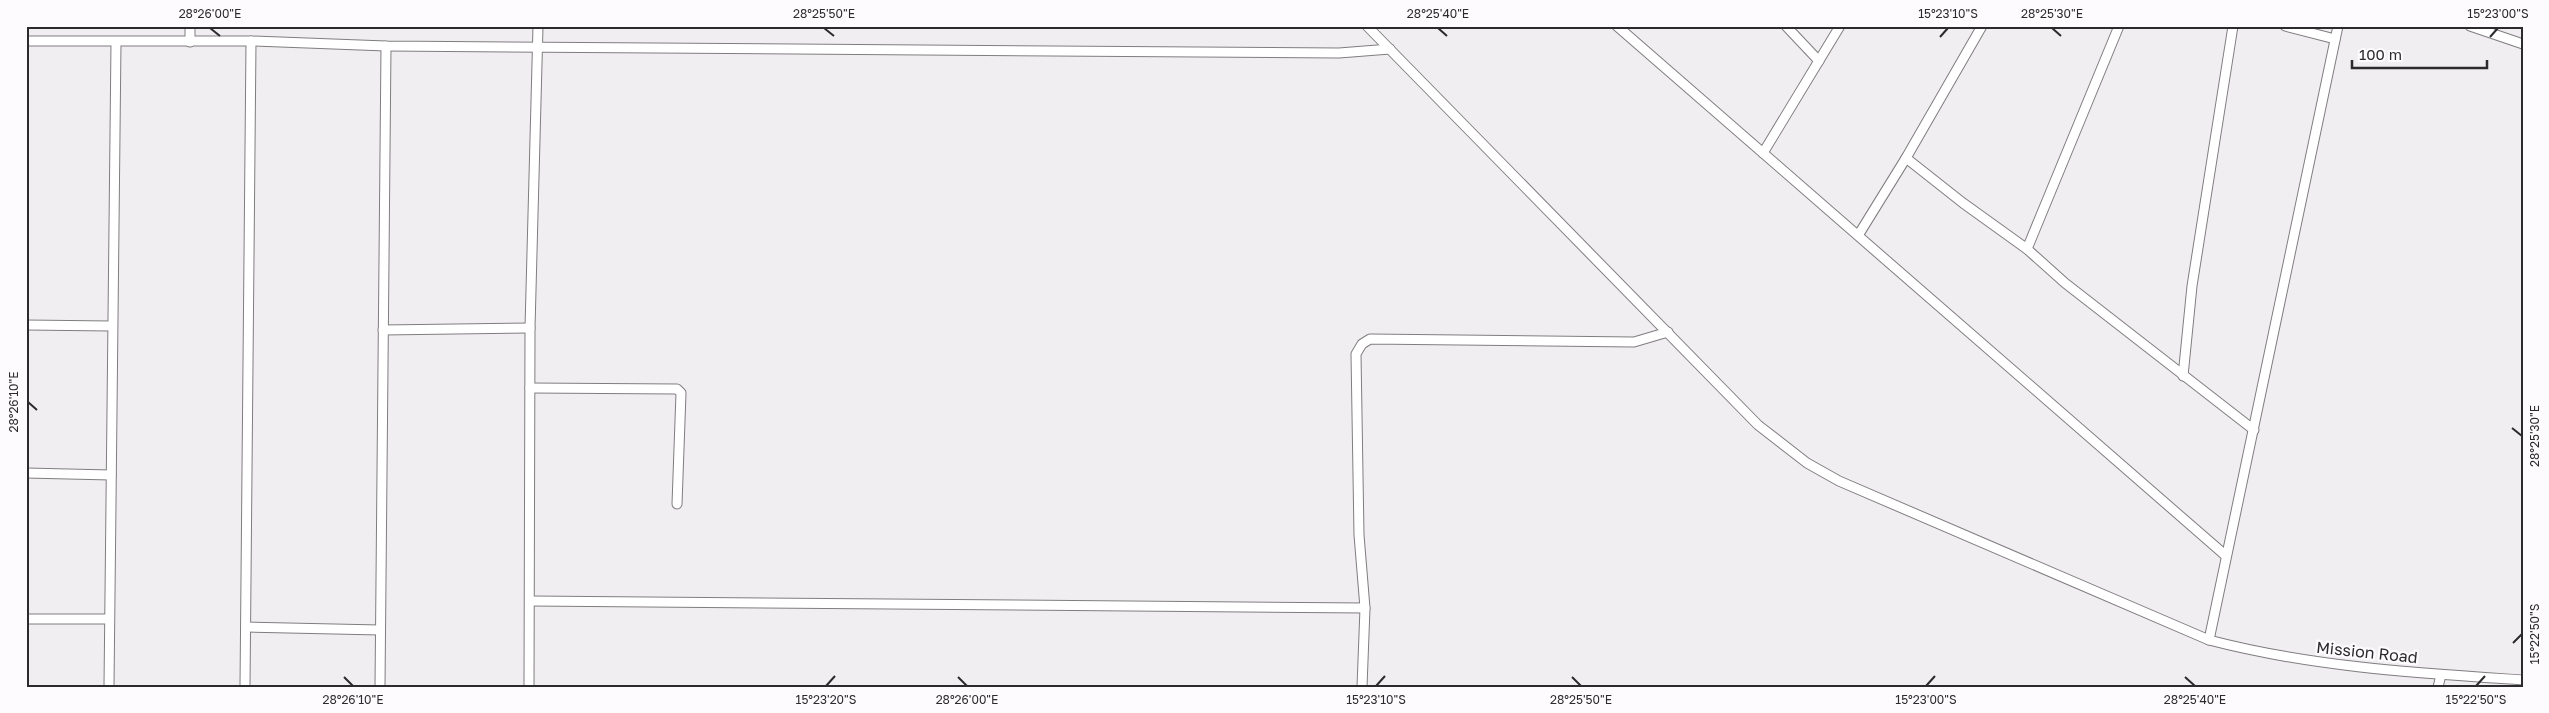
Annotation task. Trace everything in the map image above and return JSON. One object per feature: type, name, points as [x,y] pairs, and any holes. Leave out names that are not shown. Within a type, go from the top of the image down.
[{"type":"street","points":[[190,26],[190,42]]},
{"type":"street","points":[[529,687],[531,601],[530,328],[538,26]]},
{"type":"street","name":"Mission Road","points":[[1367,26],[1758,425],[1807,463],[1839,482],[2209,640],[2247,650],[2308,661],[2523,680]]},
{"type":"street","points":[[1617,26],[2226,555]]},
{"type":"street","points":[[1786,26],[1819,61]]},
{"type":"street","points":[[1763,153],[1840,26]]},
{"type":"street","points":[[1858,234],[1906,158],[1982,26]]},
{"type":"street","points":[[2027,249],[2119,26]]},
{"type":"street","points":[[2183,376],[2192,286],[2233,26]]},
{"type":"street","points":[[2285,26],[2335,39]]},
{"type":"street","points":[[2209,640],[2338,26]]},
{"type":"street","points":[[2470,26],[2523,44]]},
{"type":"street","points":[[26,41],[251,41],[386,46],[538,45],[1339,53],[1390,50]]},
{"type":"street","points":[[245,687],[251,41]]},
{"type":"street","points":[[109,687],[111,326],[116,42]]},
{"type":"street","points":[[380,687],[386,46]]},
{"type":"street","points":[[1906,158],[1963,203],[2027,249],[2064,283],[2254,430]]},
{"type":"street","points":[[26,325],[111,326]]},
{"type":"street","points":[[382,330],[530,328]]},
{"type":"street","points":[[1362,687],[1365,608],[1359,535],[1356,354],[1362,344],[1370,339],[1634,342],[1668,332]]},
{"type":"street","points":[[530,388],[677,390],[682,393],[676,504]]},
{"type":"street","points":[[26,473],[111,474]]},
{"type":"street","points":[[531,601],[1365,608]]},
{"type":"street","points":[[26,618],[109,619]]},
{"type":"street","points":[[246,627],[380,630]]},
{"type":"street","points":[[2438,687],[2441,674]]}]
